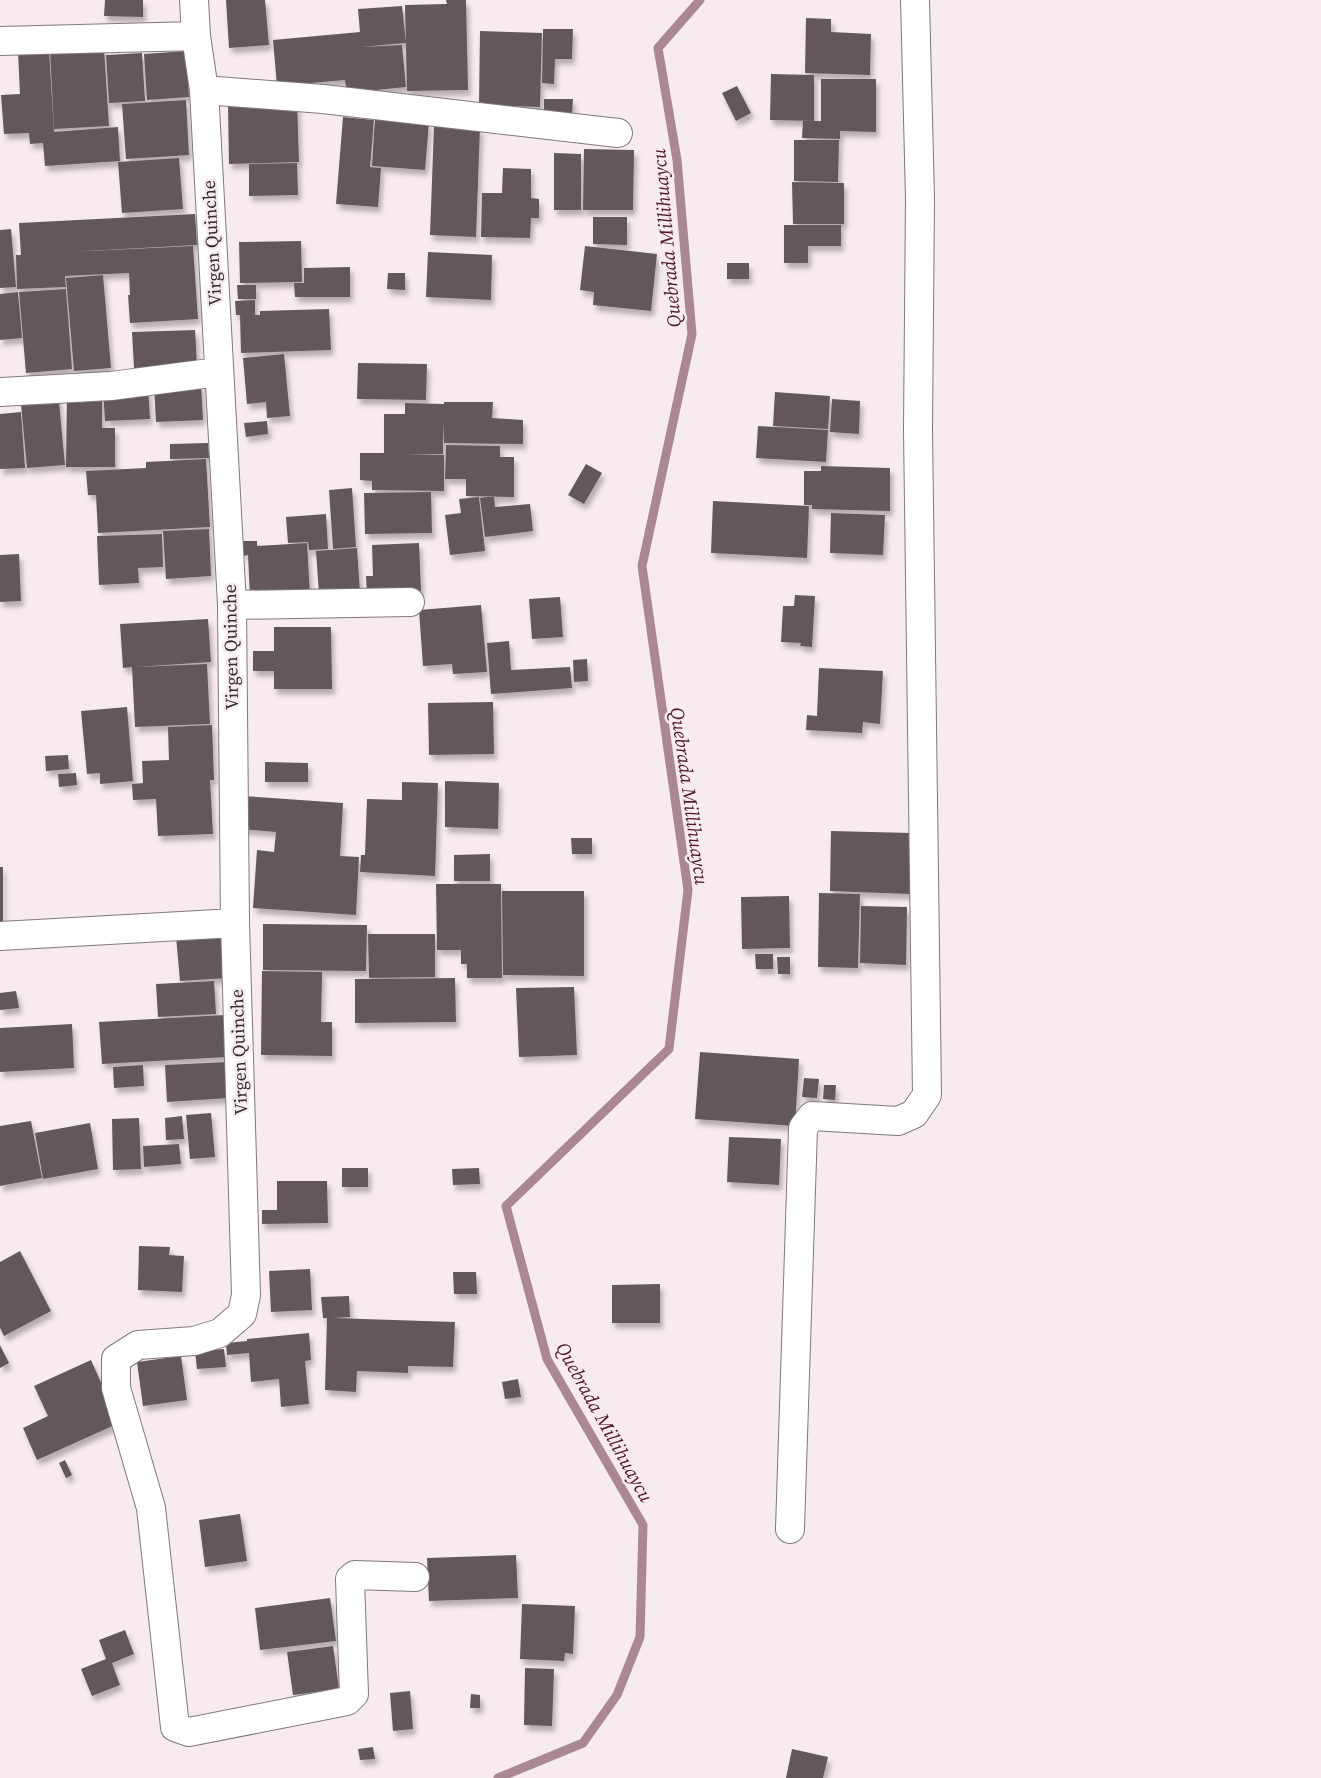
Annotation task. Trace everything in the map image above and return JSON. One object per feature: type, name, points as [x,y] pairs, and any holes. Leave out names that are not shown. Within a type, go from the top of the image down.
[{"type":"street","name":"Virgen Quinche","points":[[194,0],[196,36],[204,90],[232,605],[235,923],[246,1295],[242,1314],[220,1333],[194,1341],[138,1345],[116,1359],[116,1388],[152,1508],[175,1727],[189,1732],[347,1701],[354,1694],[350,1579],[356,1575],[415,1578]]},
{"type":"street","points":[[790,1529],[803,1128],[812,1116],[898,1120],[914,1114],[927,1095],[918,430],[920,198],[915,0]]},
{"type":"street","points":[[0,40],[196,36]]},
{"type":"street","points":[[204,90],[324,99],[618,133]]},
{"type":"street","points":[[0,392],[111,386],[218,372]]},
{"type":"street","points":[[232,605],[410,602]]},
{"type":"street","points":[[0,936],[235,923]]},
{"type":"building","points":[[105,0],[143,0],[143,17],[104,16]]},
{"type":"building","points":[[226,0],[265,0],[269,45],[229,48]]},
{"type":"building","points":[[446,0],[466,0],[468,90],[407,91],[405,5],[447,4]]},
{"type":"building","points":[[402,6],[406,43],[361,47],[402,45],[406,87],[347,93],[345,80],[277,86],[273,40],[360,32],[358,9]]},
{"type":"building","points":[[806,18],[831,19],[831,32],[871,34],[870,75],[805,73]]},
{"type":"building","points":[[543,29],[573,29],[572,59],[555,59],[554,84],[542,83]]},
{"type":"building","points":[[480,31],[542,33],[540,107],[479,105]]},
{"type":"building","points":[[104,48],[109,126],[54,129],[50,51]]},
{"type":"building","points":[[49,50],[54,132],[118,127],[120,161],[45,166],[43,143],[30,144],[29,133],[4,134],[1,95],[20,94],[18,52]]},
{"type":"building","points":[[186,51],[189,97],[147,100],[144,54]]},
{"type":"building","points":[[142,53],[145,101],[109,103],[106,55]]},
{"type":"building","points":[[771,74],[814,75],[814,121],[770,120]]},
{"type":"building","points":[[821,79],[876,79],[876,132],[840,131],[840,139],[802,138],[803,121],[821,121]]},
{"type":"building","points":[[737,86],[751,113],[736,121],[722,93]]},
{"type":"building","points":[[544,99],[573,99],[572,113],[544,113]]},
{"type":"building","points":[[186,100],[189,155],[126,159],[122,104]]},
{"type":"building","points":[[297,102],[299,162],[229,164],[228,103]]},
{"type":"building","points":[[343,117],[374,120],[370,167],[381,168],[378,207],[336,204]]},
{"type":"building","points":[[375,118],[429,122],[425,170],[372,166]]},
{"type":"building","points":[[434,126],[480,127],[476,237],[430,235]]},
{"type":"building","points":[[794,140],[839,140],[838,182],[794,181]]},
{"type":"building","points":[[584,149],[634,150],[633,210],[583,210]]},
{"type":"building","points":[[554,153],[581,154],[581,210],[554,210]]},
{"type":"building","points":[[179,158],[183,209],[122,213],[118,162]]},
{"type":"building","points":[[297,163],[298,195],[249,196],[249,164]]},
{"type":"building","points":[[503,168],[531,169],[531,198],[539,199],[539,218],[531,218],[530,238],[481,237],[482,193],[502,193]]},
{"type":"building","points":[[792,182],[844,183],[844,224],[793,224]]},
{"type":"building","points":[[195,214],[197,245],[68,252],[193,246],[198,319],[130,323],[129,273],[65,276],[66,287],[17,289],[16,255],[21,255],[19,223]]},
{"type":"building","points":[[593,217],[627,217],[627,245],[593,244]]},
{"type":"building","points":[[784,225],[841,225],[841,246],[808,246],[808,263],[784,263]]},
{"type":"building","points":[[11,229],[16,287],[0,288],[0,230]]},
{"type":"building","points":[[301,241],[302,282],[240,283],[239,242]]},
{"type":"building","points":[[585,246],[657,254],[651,311],[593,305],[594,292],[580,290]]},
{"type":"building","points":[[428,252],[492,255],[491,300],[426,297]]},
{"type":"building","points":[[727,263],[749,263],[749,279],[727,279]]},
{"type":"building","points":[[350,267],[350,297],[295,297],[294,283],[304,283],[304,268]]},
{"type":"building","points":[[388,273],[405,273],[405,290],[387,289]]},
{"type":"building","points":[[103,275],[111,368],[74,371],[66,278]]},
{"type":"building","points":[[237,285],[256,285],[256,299],[238,299]]},
{"type":"building","points":[[66,289],[72,369],[26,373],[19,292]]},
{"type":"building","points":[[18,292],[22,338],[0,340],[0,294]]},
{"type":"building","points":[[255,300],[255,315],[260,315],[260,311],[329,309],[331,350],[241,353],[240,315],[236,315],[235,301]]},
{"type":"building","points":[[195,330],[197,366],[134,368],[132,332]]},
{"type":"building","points":[[284,354],[290,416],[267,418],[266,402],[247,404],[243,358]]},
{"type":"building","points":[[358,363],[427,364],[426,400],[357,399]]},
{"type":"building","points":[[201,383],[203,420],[156,422],[154,385]]},
{"type":"building","points":[[148,387],[150,419],[105,421],[103,389]]},
{"type":"building","points":[[67,390],[102,390],[102,428],[115,428],[115,467],[66,467]]},
{"type":"building","points":[[58,392],[65,465],[27,468],[20,394]]},
{"type":"building","points":[[775,392],[830,396],[828,429],[773,426]]},
{"type":"building","points":[[832,399],[860,401],[859,434],[830,432]]},
{"type":"building","points":[[444,402],[493,402],[492,418],[523,420],[523,444],[444,443],[443,423],[443,454],[406,454],[444,455],[444,491],[372,490],[372,481],[360,480],[360,453],[384,453],[384,414],[405,414],[405,403],[444,404]]},
{"type":"building","points":[[21,412],[25,468],[0,469],[0,414]]},
{"type":"building","points":[[267,421],[268,434],[246,437],[244,423]]},
{"type":"building","points":[[758,426],[828,430],[826,462],[756,458]]},
{"type":"building","points":[[208,443],[209,458],[170,459],[170,444]]},
{"type":"building","points":[[446,445],[500,446],[500,457],[514,457],[514,497],[466,496],[466,479],[445,479]]},
{"type":"building","points":[[206,459],[210,527],[98,533],[96,495],[88,495],[86,471],[146,468],[146,462]]},
{"type":"building","points":[[586,464],[602,473],[584,504],[568,495]]},
{"type":"building","points":[[821,466],[890,468],[890,511],[812,509],[812,505],[804,505],[804,471],[821,471]]},
{"type":"building","points":[[352,488],[356,547],[333,549],[329,490]]},
{"type":"building","points":[[431,492],[432,533],[365,534],[364,493]]},
{"type":"building","points":[[494,496],[495,507],[530,504],[533,531],[485,537],[480,498]]},
{"type":"building","points":[[479,497],[485,551],[450,555],[445,515],[461,513],[459,499]]},
{"type":"building","points":[[713,501],[809,506],[807,558],[711,553]]},
{"type":"building","points":[[831,513],[885,515],[883,555],[830,553]]},
{"type":"building","points":[[326,514],[328,549],[309,550],[308,542],[288,543],[286,517]]},
{"type":"building","points":[[209,529],[211,576],[166,579],[163,531]]},
{"type":"building","points":[[162,534],[163,567],[138,568],[139,583],[99,585],[97,536]]},
{"type":"building","points":[[243,541],[257,541],[257,546],[307,543],[310,594],[250,597],[248,555],[244,556]]},
{"type":"building","points":[[419,543],[421,591],[367,594],[366,576],[373,576],[372,545]]},
{"type":"building","points":[[357,548],[360,592],[319,594],[316,551]]},
{"type":"building","points":[[19,554],[21,601],[0,602],[0,555]]},
{"type":"building","points":[[795,595],[815,596],[812,647],[800,646],[801,643],[781,642],[783,606],[794,606]]},
{"type":"building","points":[[560,597],[563,637],[532,639],[529,599]]},
{"type":"building","points":[[481,605],[487,672],[453,674],[452,664],[423,666],[419,610]]},
{"type":"building","points":[[208,619],[211,662],[136,667],[207,664],[210,724],[135,727],[132,667],[123,668],[120,624]]},
{"type":"building","points":[[274,627],[331,627],[332,689],[274,689],[274,671],[253,671],[253,651],[274,651]]},
{"type":"building","points":[[509,641],[511,670],[570,667],[572,688],[491,694],[487,643]]},
{"type":"building","points":[[587,659],[588,681],[574,682],[573,660]]},
{"type":"building","points":[[819,668],[883,671],[880,724],[863,722],[862,733],[806,730],[807,715],[817,716]]},
{"type":"building","points":[[493,702],[494,754],[429,755],[428,703]]},
{"type":"building","points":[[127,707],[133,781],[100,784],[100,773],[87,774],[81,711]]},
{"type":"building","points":[[212,725],[214,780],[210,780],[213,834],[158,836],[156,799],[133,800],[132,784],[143,783],[142,761],[169,760],[168,727]]},
{"type":"building","points":[[68,755],[69,769],[46,771],[45,756]]},
{"type":"building","points":[[265,762],[308,763],[308,782],[265,782]]},
{"type":"building","points":[[76,773],[77,785],[59,787],[58,774]]},
{"type":"building","points":[[445,781],[499,783],[498,829],[445,827]]},
{"type":"building","points":[[402,782],[438,783],[435,876],[360,872],[361,855],[365,855],[367,799],[402,800]]},
{"type":"building","points":[[243,796],[343,803],[340,856],[359,857],[356,915],[253,908],[257,850],[274,852],[276,832],[241,829]]},
{"type":"building","points":[[831,831],[911,833],[910,894],[830,891]]},
{"type":"building","points":[[571,838],[592,838],[592,854],[572,854]]},
{"type":"building","points":[[490,854],[490,881],[454,881],[454,855]]},
{"type":"building","points":[[0,867],[3,867],[3,926],[0,926]]},
{"type":"building","points":[[436,884],[501,884],[502,978],[467,978],[467,964],[461,964],[461,950],[437,950]]},
{"type":"building","points":[[502,891],[584,891],[584,976],[503,975]]},
{"type":"building","points":[[819,893],[860,894],[858,968],[818,967]]},
{"type":"building","points":[[789,896],[790,948],[742,949],[741,897]]},
{"type":"building","points":[[861,906],[907,907],[906,965],[860,963]]},
{"type":"building","points":[[263,924],[367,925],[366,971],[263,970]]},
{"type":"building","points":[[224,933],[228,978],[180,981],[176,936]]},
{"type":"building","points":[[368,934],[435,934],[435,977],[369,978]]},
{"type":"building","points":[[755,954],[773,954],[773,969],[756,969]]},
{"type":"building","points":[[777,957],[790,957],[790,974],[778,974]]},
{"type":"building","points":[[262,971],[322,972],[321,1022],[332,1022],[332,1056],[261,1055]]},
{"type":"building","points":[[455,978],[456,1022],[355,1023],[355,979]]},
{"type":"building","points":[[214,981],[216,1014],[158,1017],[156,984]]},
{"type":"building","points":[[574,987],[577,1055],[519,1057],[516,988]]},
{"type":"building","points":[[16,991],[19,1008],[0,1010],[0,993]]},
{"type":"building","points":[[225,1015],[227,1057],[102,1064],[99,1022]]},
{"type":"building","points":[[72,1024],[74,1068],[0,1072],[0,1028]]},
{"type":"building","points":[[700,1052],[799,1059],[795,1126],[695,1119]]},
{"type":"building","points":[[227,1062],[229,1098],[167,1102],[165,1065]]},
{"type":"building","points":[[143,1065],[144,1086],[114,1088],[113,1067]]},
{"type":"building","points":[[804,1078],[819,1079],[817,1098],[802,1097]]},
{"type":"building","points":[[824,1085],[836,1085],[835,1100],[823,1099]]},
{"type":"building","points":[[211,1113],[215,1157],[190,1159],[186,1115]]},
{"type":"building","points":[[182,1116],[184,1139],[166,1140],[165,1118]]},
{"type":"building","points":[[139,1118],[141,1169],[113,1170],[112,1119]]},
{"type":"building","points":[[31,1121],[42,1178],[0,1186],[0,1126]]},
{"type":"building","points":[[90,1123],[98,1169],[43,1179],[35,1133]]},
{"type":"building","points":[[729,1137],[781,1139],[779,1185],[727,1182]]},
{"type":"building","points":[[179,1144],[181,1164],[144,1167],[143,1146]]},
{"type":"building","points":[[342,1168],[368,1168],[368,1187],[342,1187]]},
{"type":"building","points":[[479,1168],[480,1184],[453,1185],[452,1169]]},
{"type":"building","points":[[277,1181],[327,1181],[328,1223],[262,1224],[262,1210],[277,1210]]},
{"type":"building","points":[[139,1246],[170,1247],[169,1255],[184,1256],[182,1292],[138,1290]]},
{"type":"building","points":[[20,1251],[51,1311],[4,1336],[0,1328],[0,1262]]},
{"type":"building","points":[[310,1269],[312,1310],[271,1312],[269,1271]]},
{"type":"building","points":[[453,1272],[476,1272],[477,1294],[454,1294]]},
{"type":"building","points":[[660,1284],[660,1323],[612,1323],[612,1285]]},
{"type":"building","points":[[349,1296],[350,1317],[333,1318],[455,1322],[453,1367],[408,1366],[408,1373],[357,1371],[356,1392],[325,1390],[327,1318],[323,1318],[321,1297]]},
{"type":"building","points":[[309,1333],[311,1360],[305,1361],[309,1404],[281,1407],[279,1379],[251,1382],[249,1353],[227,1355],[226,1343]]},
{"type":"building","points":[[0,1345],[9,1363],[0,1368]]},
{"type":"building","points":[[224,1349],[226,1367],[197,1369],[195,1351]]},
{"type":"building","points":[[181,1356],[187,1400],[143,1406],[137,1362]]},
{"type":"building","points":[[91,1360],[119,1423],[37,1460],[23,1428],[48,1416],[34,1386]]},
{"type":"building","points":[[518,1379],[521,1397],[505,1399],[502,1382]]},
{"type":"building","points":[[65,1460],[72,1475],[66,1478],[59,1463]]},
{"type":"building","points":[[240,1514],[247,1561],[205,1567],[199,1520]]},
{"type":"building","points":[[516,1555],[518,1598],[429,1601],[427,1558]]},
{"type":"building","points":[[330,1598],[336,1641],[260,1650],[255,1608]]},
{"type":"building","points":[[522,1604],[575,1606],[573,1654],[565,1653],[564,1661],[520,1659]]},
{"type":"building","points":[[125,1630],[134,1654],[112,1663],[120,1685],[92,1696],[81,1669],[106,1659],[99,1640]]},
{"type":"building","points":[[333,1646],[339,1689],[293,1695],[287,1652]]},
{"type":"building","points":[[525,1668],[554,1669],[552,1726],[524,1725]]},
{"type":"building","points":[[410,1691],[413,1729],[393,1731],[390,1693]]},
{"type":"building","points":[[471,1694],[480,1695],[480,1708],[470,1708]]},
{"type":"building","points":[[373,1747],[375,1759],[360,1760],[358,1749]]},
{"type":"building","points":[[792,1749],[828,1757],[823,1778],[786,1778]]},
{"type":"waterway","name":"Quebrada Millihuaycu","points":[[498,1778],[583,1743],[617,1695],[640,1637],[643,1525],[547,1359],[506,1206],[669,1049],[688,890],[642,566],[692,334],[677,160],[658,48],[700,0]]}]
